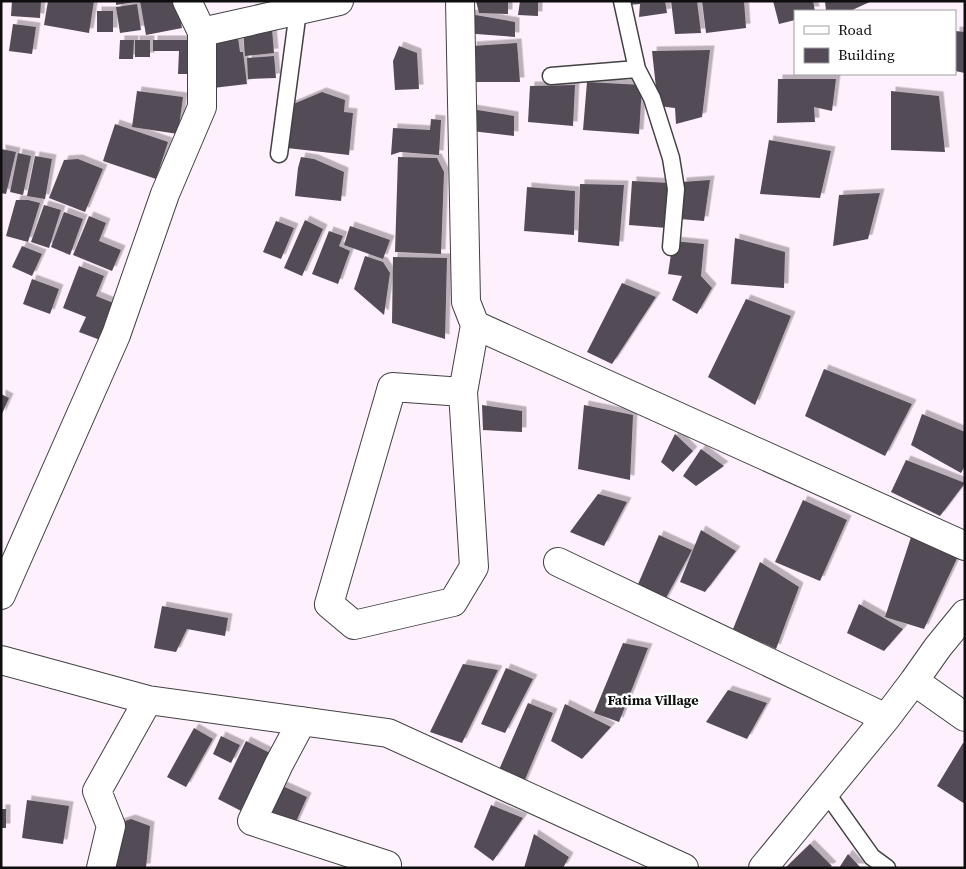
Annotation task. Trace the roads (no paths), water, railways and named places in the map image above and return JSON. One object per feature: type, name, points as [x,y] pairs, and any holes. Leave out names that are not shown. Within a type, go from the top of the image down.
[{"type":"street","points":[[1,595],[116,335],[165,194],[202,106],[202,32],[187,1]]},
{"type":"street","points":[[202,32],[339,1]]},
{"type":"street","points":[[460,1],[466,302],[475,325],[463,392],[474,567],[453,602],[354,625],[329,604],[392,387],[463,392]]},
{"type":"street","points":[[475,325],[965,546]]},
{"type":"street","points":[[558,562],[886,718]]},
{"type":"street","points":[[763,868],[886,718],[938,647],[965,614]]},
{"type":"street","points":[[1,660],[148,700],[388,733],[684,868]]},
{"type":"street","points":[[914,681],[965,717]]},
{"type":"street","points":[[100,868],[111,826],[97,791],[148,700]]},
{"type":"street","points":[[302,721],[252,821],[387,865]]},
{"type":"lane","points":[[622,1],[637,69],[652,98],[670,158],[676,189],[671,247]]},
{"type":"lane","points":[[279,154],[298,11]]},
{"type":"lane","points":[[551,76],[637,69]]},
{"type":"lane","points":[[825,791],[872,857],[887,868]]},
{"type":"district","name":"Fatima Village","points":[[653,700]]}]
